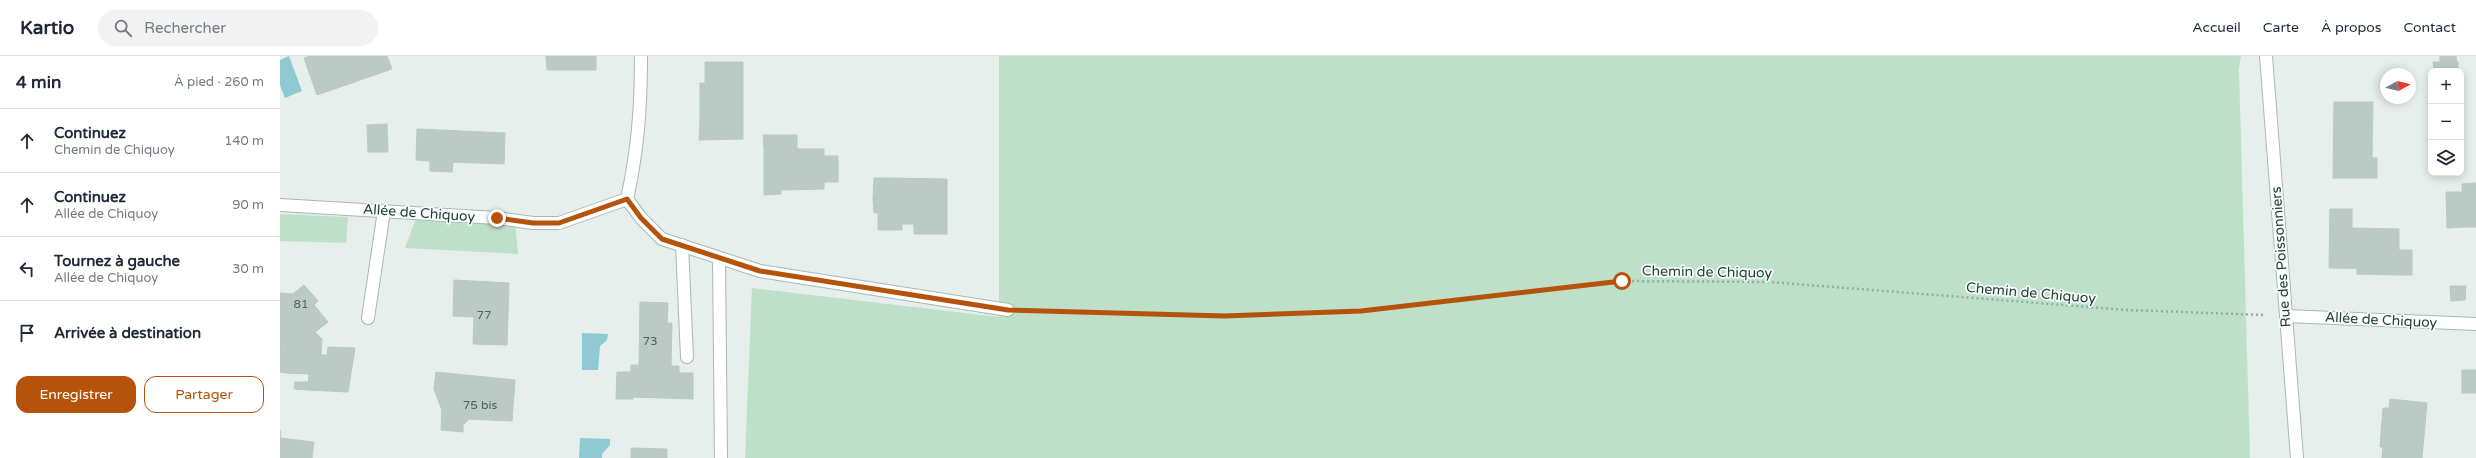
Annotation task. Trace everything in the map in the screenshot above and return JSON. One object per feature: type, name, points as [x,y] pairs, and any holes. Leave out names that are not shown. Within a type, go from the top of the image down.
[{"type":"street","points":[[641,56],[642,98],[637,152],[627,199],[641,218],[662,239],[760,271],[1008,310]]},
{"type":"street","name":"Rue des Poissonniers","points":[[2266,56],[2297,458]]},
{"type":"street","name":"Allée de Chiquoy","points":[[280,205],[497,218],[533,223],[559,223],[627,199]]},
{"type":"street","points":[[368,318],[384,211]]},
{"type":"street","points":[[682,245],[687,357]]},
{"type":"street","points":[[719,258],[721,458]]},
{"type":"street","name":"Allée de Chiquoy","points":[[2286,316],[2476,324]]},
{"type":"path","name":"Chemin de Chiquoy","points":[[1008,310],[1224,316],[1361,311],[1622,281],[1770,282],[2127,310],[2286,316]]},
{"type":"green space","points":[[999,56],[2241,56],[2239,69],[2250,458],[745,458],[752,288],[999,317]]},
{"type":"green space","points":[[418,213],[515,221],[518,254],[405,248]]},
{"type":"green space","points":[[280,214],[348,217],[346,243],[280,241]]},
{"type":"water","points":[[289,56],[302,91],[285,98],[280,85],[280,60]]},
{"type":"water","points":[[582,333],[608,334],[607,340],[600,346],[598,370],[582,370]]},
{"type":"water","points":[[580,438],[610,439],[610,445],[602,454],[602,458],[579,458]]},
{"type":"building","points":[[310,56],[387,56],[392,69],[317,95],[304,58]]},
{"type":"building","points":[[546,56],[596,56],[596,70],[547,70]]},
{"type":"building","points":[[2440,56],[2456,56],[2457,62],[2440,62]]},
{"type":"building","points":[[705,62],[743,62],[743,139],[699,140],[700,117],[705,117]]},
{"type":"building","points":[[2433,62],[2458,62],[2458,68],[2434,68]]},
{"type":"building","points":[[700,83],[705,83],[705,117],[700,117]]},
{"type":"building","points":[[2334,102],[2373,102],[2372,158],[2377,158],[2377,178],[2333,178]]},
{"type":"building","points":[[387,124],[388,152],[368,152],[367,125]]},
{"type":"building","points":[[417,129],[505,133],[504,164],[453,162],[452,172],[430,171],[430,161],[416,160]]},
{"type":"building","points":[[763,135],[797,135],[797,149],[764,149]]},
{"type":"building","points":[[764,149],[824,149],[824,156],[838,156],[838,182],[824,182],[824,189],[781,190],[781,194],[764,195]]},
{"type":"building","points":[[874,178],[884,178],[885,199],[873,199]]},
{"type":"building","points":[[884,178],[947,179],[947,234],[914,234],[914,224],[902,224],[902,230],[878,230],[878,213],[874,213],[873,199],[885,199]]},
{"type":"building","points":[[2476,183],[2476,227],[2464,227],[2462,184]]},
{"type":"building","points":[[2446,192],[2463,192],[2464,227],[2447,228]]},
{"type":"building","points":[[2330,209],[2352,209],[2352,228],[2399,229],[2399,250],[2412,250],[2412,275],[2398,275],[2398,269],[2329,268]]},
{"type":"building","points":[[2357,268],[2398,269],[2398,275],[2357,274]]},
{"type":"building","points":[[454,280],[509,283],[507,345],[473,344],[474,317],[453,316]]},
{"type":"building","points":[[304,285],[318,301],[314,305],[328,322],[315,332],[322,339],[321,355],[327,355],[328,347],[355,348],[348,392],[308,390],[309,374],[286,373],[287,341],[280,331],[280,293],[293,294]]},
{"type":"building","points":[[2450,286],[2466,286],[2465,300],[2451,301]]},
{"type":"building","points":[[640,302],[668,303],[667,323],[672,323],[671,366],[679,366],[679,373],[693,373],[693,399],[633,397],[633,399],[616,399],[617,372],[631,372],[631,365],[639,365]]},
{"type":"building","points":[[280,331],[287,341],[286,373],[280,372]]},
{"type":"building","points":[[2462,370],[2476,370],[2476,393],[2462,393]]},
{"type":"building","points":[[436,372],[515,380],[512,421],[469,419],[463,425],[463,432],[441,430],[442,410],[434,389]]},
{"type":"building","points":[[295,382],[308,382],[308,390],[294,389]]},
{"type":"building","points":[[2390,399],[2427,403],[2422,458],[2382,458],[2383,447],[2386,447]]},
{"type":"building","points":[[2383,408],[2390,408],[2386,447],[2380,447]]},
{"type":"building","points":[[280,438],[314,442],[312,458],[280,458]]},
{"type":"building","points":[[631,448],[667,449],[667,458],[631,458]]},
{"type":"route","points":[[497,218],[533,223],[559,223],[627,199],[641,218],[662,239],[760,271],[1008,310],[1224,316],[1361,311],[1622,281]]}]
